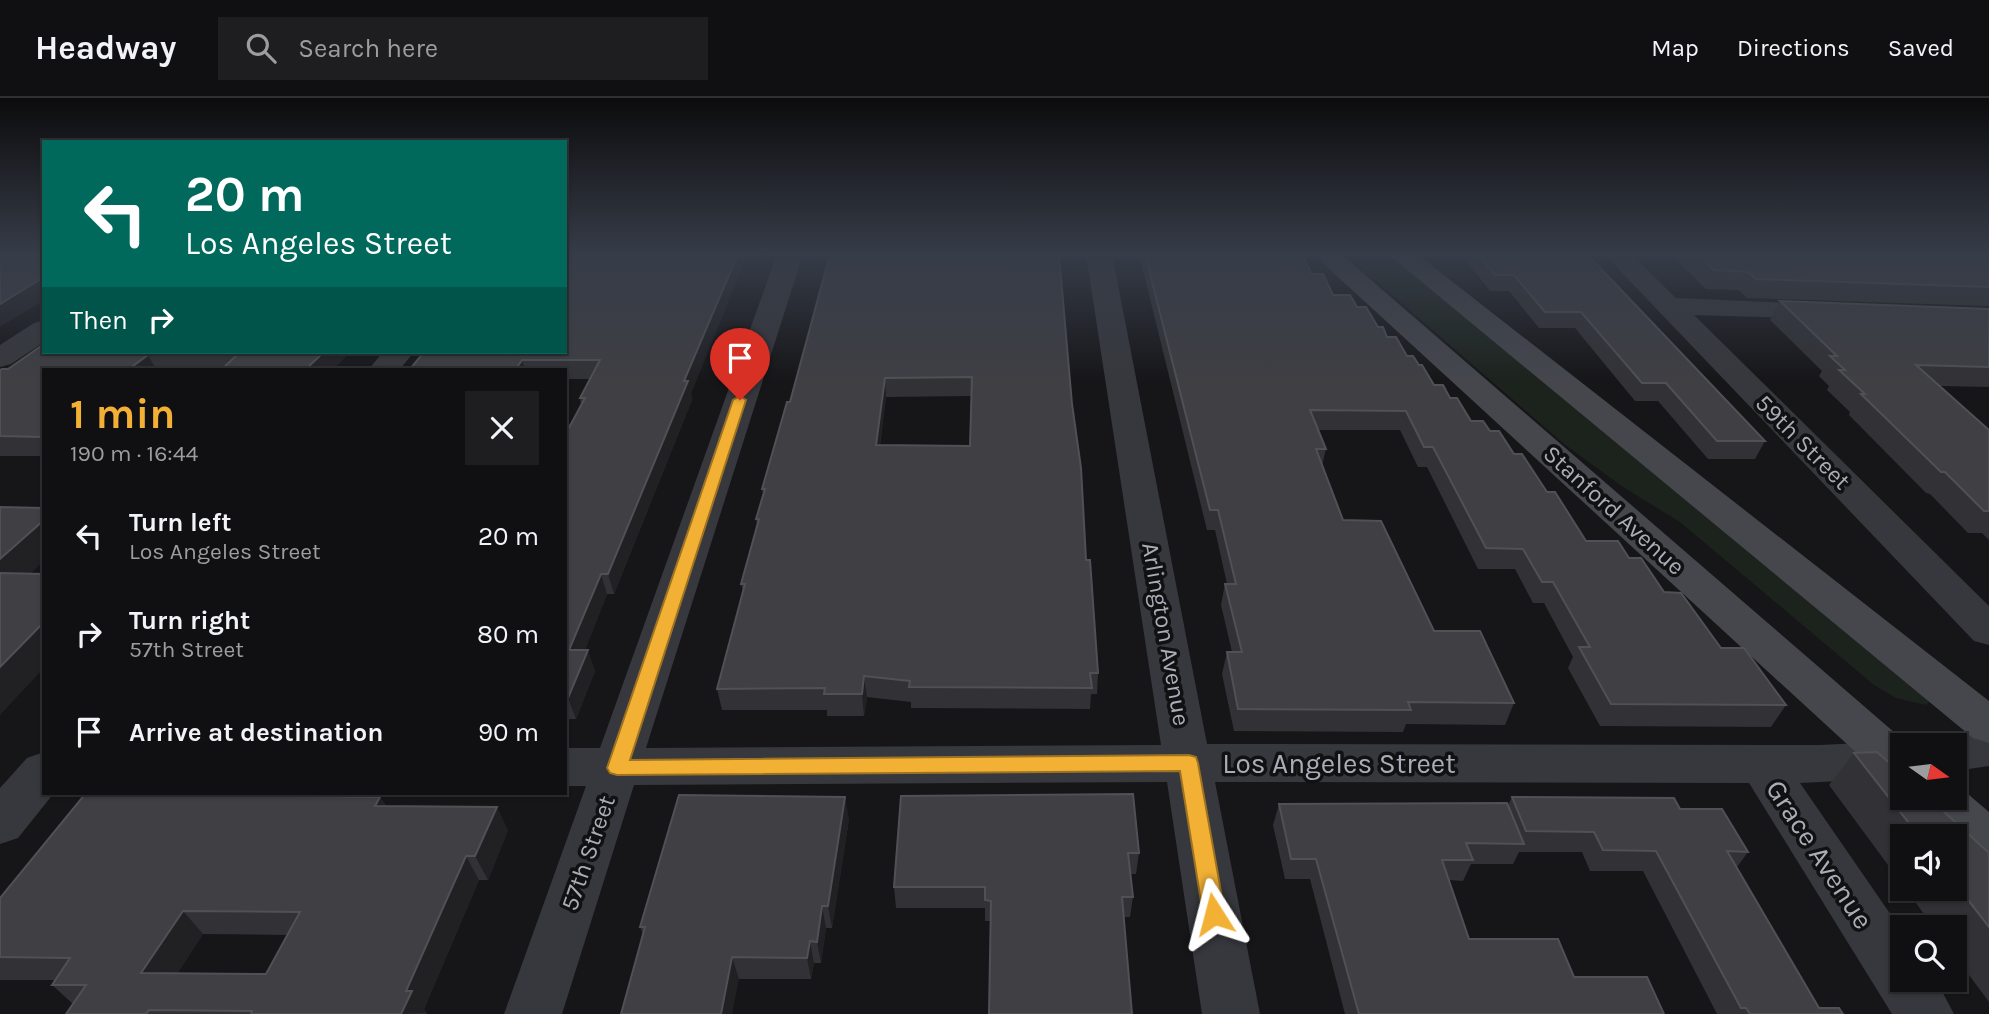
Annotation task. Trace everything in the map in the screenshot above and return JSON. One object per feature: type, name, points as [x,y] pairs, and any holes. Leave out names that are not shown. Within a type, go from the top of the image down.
[{"type":"main road","name":"Stanford Avenue","points":[[1374,297],[1890,753]]},
{"type":"main road","points":[[1454,297],[1989,726]]},
{"type":"main road","points":[[1952,810],[1989,843]]},
{"type":"street","name":"57th Street","points":[[533,1014],[776,297]]},
{"type":"street","name":"Arlington Avenue","points":[[1107,297],[1231,1014]]},
{"type":"street","name":"59th Street","points":[[1660,297],[1989,631]]},
{"type":"street","points":[[1669,306],[1860,312]]},
{"type":"street","points":[[0,358],[42,329]]},
{"type":"street","points":[[385,368],[397,354]]},
{"type":"street","points":[[1967,751],[1989,748]]},
{"type":"street","name":"Los Angeles Street","points":[[567,767],[1890,762]]},
{"type":"street","name":"Grace Avenue","points":[[1762,764],[1890,960]]},
{"type":"street","points":[[0,822],[42,773]]},
{"type":"street","name":"Grace Avenue","points":[[1911,992],[1925,1014]]},
{"type":"shaded area","points":[[1394,297],[1442,297],[1924,689],[1930,701],[1926,705],[1896,698],[1874,685],[1680,522],[1623,487],[1564,444]]},
{"type":"building","points":[[0,297],[12,297],[0,304]]},
{"type":"building","points":[[567,297],[720,297],[608,574],[601,574],[569,650],[588,650],[568,698],[567,431],[585,398],[580,398],[600,360],[522,360],[517,368],[411,368],[422,354],[567,354]]},
{"type":"building","points":[[818,297],[1063,297],[1072,404],[1081,468],[1086,560],[1090,560],[1098,673],[1090,673],[1092,688],[909,687],[910,681],[864,676],[862,694],[824,694],[825,688],[717,689],[745,584],[741,584],[759,519],[756,519],[765,489],[762,489],[787,402],[790,402]],"holes":[[[972,377],[970,446],[876,445],[885,378]]]},
{"type":"building","points":[[1156,297],[1351,297],[1357,307],[1366,307],[1378,327],[1383,327],[1387,337],[1396,337],[1407,356],[1413,356],[1419,365],[1422,365],[1434,385],[1443,385],[1450,398],[1457,398],[1471,421],[1483,421],[1490,431],[1499,431],[1514,454],[1522,454],[1547,492],[1555,492],[1586,541],[1618,541],[1629,558],[1641,558],[1664,592],[1681,593],[1721,648],[1744,648],[1786,705],[1611,704],[1579,647],[1590,647],[1553,582],[1542,582],[1523,549],[1486,548],[1433,447],[1424,447],[1406,411],[1310,410],[1326,449],[1316,449],[1343,520],[1381,521],[1434,631],[1480,631],[1514,703],[1408,702],[1411,710],[1238,709],[1227,652],[1242,652],[1225,584],[1236,584],[1218,510],[1210,510]]},
{"type":"building","points":[[1532,297],[1628,297],[1765,441],[1717,441],[1666,383],[1642,383],[1581,312],[1545,312]]},
{"type":"building","points":[[1780,301],[1989,309],[1989,367],[1916,365],[1989,430],[1989,511],[1984,511],[1945,472],[1941,472],[1861,394],[1865,394],[1839,370],[1845,370],[1830,356],[1837,356]]},
{"type":"building","points":[[42,345],[42,354],[238,354],[148,355],[130,368],[42,368],[41,437],[0,436],[0,370],[8,369]]},
{"type":"building","points":[[238,354],[322,354],[307,368],[223,368]]},
{"type":"building","points":[[0,507],[42,508],[42,522],[0,559]]},
{"type":"building","points":[[0,573],[42,574],[42,624],[0,667]]},
{"type":"building","points":[[1877,752],[1890,763],[1890,799],[1854,753]]},
{"type":"building","points":[[1133,794],[1139,853],[1128,853],[1133,897],[1122,897],[1132,1014],[989,1014],[991,901],[985,900],[985,887],[894,887],[901,796]]},
{"type":"building","points":[[84,795],[380,797],[375,806],[497,807],[475,856],[466,856],[406,991],[412,991],[401,1014],[251,1014],[252,1011],[149,1010],[146,1014],[66,1014],[86,985],[52,985],[70,958],[0,957],[0,898]],"holes":[[[183,911],[300,912],[266,974],[141,973]]]},
{"type":"building","points":[[679,795],[845,797],[828,906],[822,906],[817,942],[810,941],[807,958],[732,957],[721,1014],[621,1014],[645,927],[640,927]]},
{"type":"building","points":[[1512,797],[1674,798],[1680,809],[1722,809],[1748,852],[1727,851],[1819,1008],[1839,1008],[1843,1014],[1750,1014],[1746,1008],[1741,1008],[1656,851],[1603,850],[1594,832],[1526,831]]},
{"type":"building","points":[[1507,803],[1524,844],[1466,843],[1473,860],[1442,860],[1469,939],[1558,939],[1574,977],[1647,977],[1664,1014],[1359,1014],[1316,859],[1291,859],[1279,804]]},
{"type":"building","points":[[1899,810],[1942,810],[1957,824],[1910,824]]},
{"type":"building","points":[[1967,833],[1989,853],[1989,927],[1967,899]]},
{"type":"route","points":[[740,400],[617,768],[1189,763],[1214,914]]}]
